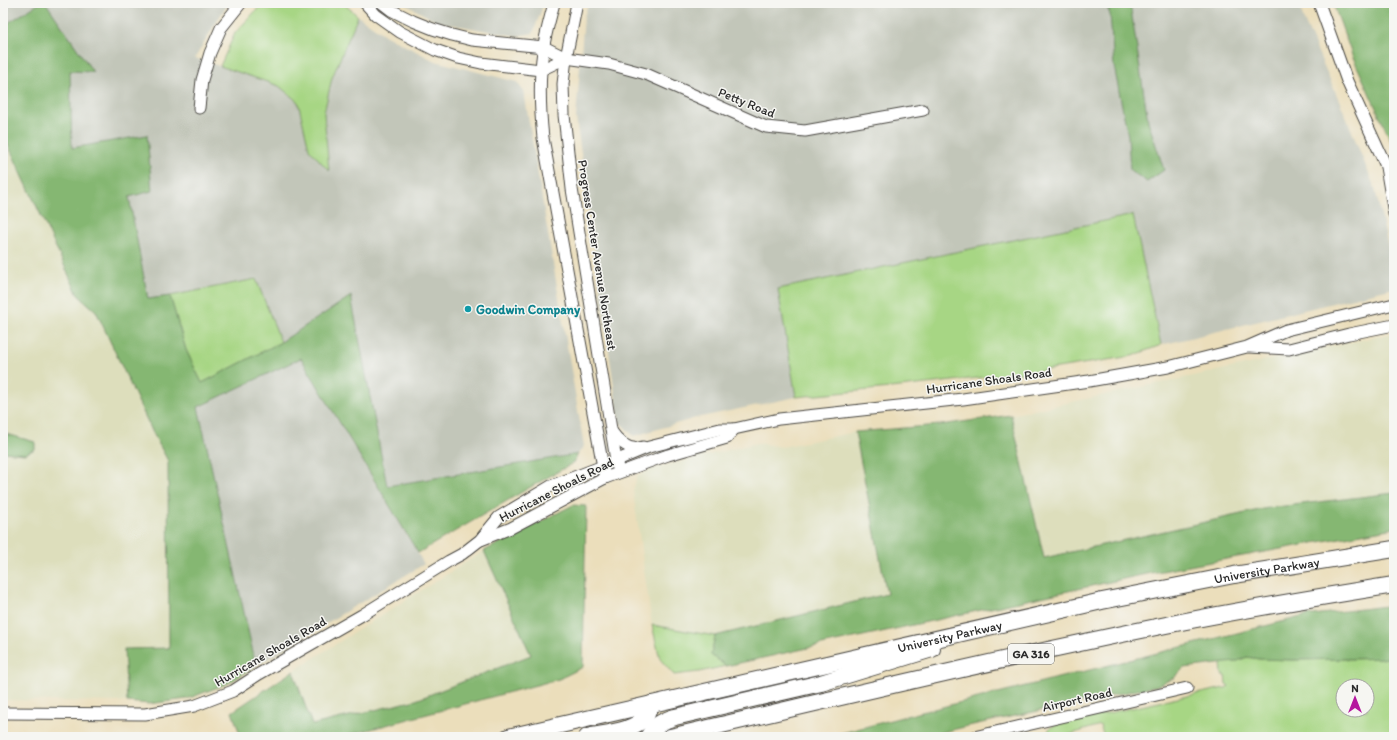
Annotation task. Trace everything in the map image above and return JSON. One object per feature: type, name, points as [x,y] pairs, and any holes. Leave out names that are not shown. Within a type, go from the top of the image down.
[{"type":"highway","name":"University Parkway","points":[[508,737],[1003,623],[1167,588],[1283,566],[1394,549]]},
{"type":"highway","name":"GA 316","points":[[670,737],[696,733],[1060,647],[1284,602],[1394,585]]},
{"type":"highway","points":[[648,737],[661,722],[675,717],[821,684],[965,639],[1003,623]]},
{"type":"highway","points":[[587,737],[623,729],[636,724],[646,716],[651,704]]},
{"type":"street","points":[[199,108],[202,80],[210,53],[222,28],[241,3]]},
{"type":"street","points":[[365,3],[376,15],[400,32],[435,50],[481,63],[541,70],[566,58]]},
{"type":"street","name":"Petty Road","points":[[382,3],[391,10],[413,21],[452,35],[472,40],[544,47],[566,58],[609,64],[646,74],[766,127],[805,131],[923,110]]},
{"type":"street","points":[[554,3],[548,26],[541,70],[543,138],[604,478]]},
{"type":"street","name":"Progress Center Avenue Northeast","points":[[576,3],[568,42],[563,84],[564,110],[572,189],[619,472]]},
{"type":"street","points":[[1319,3],[1347,81],[1386,166],[1394,177]]},
{"type":"street","points":[[1386,166],[1394,214]]},
{"type":"street","name":"Hurricane Shoals Road","points":[[3,713],[144,714],[194,706],[233,691],[462,554],[480,540],[500,517],[551,486],[649,447],[720,429],[734,429],[779,419],[963,399],[1089,381],[1168,367],[1246,347],[1286,330],[1394,304]]},
{"type":"street","name":"Hurricane Shoals Road","points":[[1246,347],[1289,349],[1349,334],[1394,325]]},
{"type":"street","name":"Hurricane Shoals Road","points":[[480,540],[510,528],[604,478],[668,455],[726,438],[734,429]]},
{"type":"street","points":[[612,432],[620,441],[633,448],[649,447]]},
{"type":"street","points":[[583,474],[588,469],[594,458],[598,439]]},
{"type":"street","name":"Airport Road","points":[[974,737],[1187,688]]},
{"type":"shaded area","points":[[3,3],[40,3],[3,26]]},
{"type":"shaded area","points":[[46,3],[231,3],[223,11],[195,58],[279,86],[298,102],[309,149],[329,171],[324,113],[332,78],[358,16],[386,36],[435,61],[517,82],[524,92],[584,446],[578,454],[387,486],[351,296],[281,342],[256,279],[148,300],[129,197],[147,136],[72,148],[70,71],[93,72]]},
{"type":"shaded area","points":[[403,3],[544,3],[533,33],[516,36],[438,22]]},
{"type":"shaded area","points":[[589,3],[1300,3],[1303,18],[1345,114],[1375,189],[1394,272],[1394,288],[1161,345],[1133,215],[779,289],[796,397],[696,418],[634,436],[619,422],[576,118],[584,16]]},
{"type":"shaded area","points":[[3,134],[78,295],[96,311],[153,433],[168,461],[169,648],[124,649],[127,702],[3,700]]},
{"type":"shaded area","points":[[1394,333],[1394,493],[1268,508],[1044,558],[1011,415]]},
{"type":"shaded area","points":[[301,358],[424,564],[256,666],[197,407]]},
{"type":"shaded area","points":[[855,432],[887,594],[715,636],[652,625],[633,491],[637,477],[651,469],[757,443],[782,447]]},
{"type":"shaded area","points":[[484,551],[532,655],[416,700],[312,725],[293,671]]},
{"type":"green space","points":[[40,3],[46,3],[93,72],[70,71],[72,148],[147,135],[152,191],[129,197],[148,299],[170,296],[186,350],[202,383],[281,342],[351,296],[387,486],[578,454],[573,463],[418,553],[301,358],[198,407],[256,666],[229,683],[187,699],[149,704],[127,702],[124,649],[169,648],[168,461],[153,433],[96,311],[78,295],[3,134],[3,26]]},
{"type":"green space","points":[[263,3],[343,3],[358,16],[332,78],[324,113],[329,171],[309,149],[298,102],[279,86],[220,66],[235,33]]},
{"type":"green space","points":[[1105,3],[1130,3],[1148,121],[1164,170],[1147,182],[1130,170],[1128,136],[1114,66],[1110,14]]},
{"type":"green space","points":[[1333,3],[1394,3],[1394,148],[1352,55]]},
{"type":"green space","points":[[1133,215],[1161,345],[1132,356],[1039,371],[796,397],[778,289]]},
{"type":"green space","points":[[256,279],[281,342],[202,383],[186,350],[170,296]]},
{"type":"green space","points":[[1011,415],[1044,558],[1268,508],[1394,493],[1394,528],[1146,574],[726,666],[711,655],[715,636],[887,594],[855,432],[940,425]]},
{"type":"green space","points":[[3,433],[35,442],[35,449],[25,454],[3,452]]},
{"type":"green space","points":[[573,505],[586,506],[583,667],[559,679],[345,736],[241,737],[232,712],[293,671],[312,725],[416,700],[531,655],[484,551]]},
{"type":"green space","points":[[1394,605],[1394,658],[1293,660],[1259,659],[1247,657],[1235,662],[1184,668],[1174,678],[1156,686],[922,737],[827,737],[1305,616]]},
{"type":"green space","points":[[652,625],[715,636],[711,655],[726,666],[699,672],[674,675],[660,659]]},
{"type":"green space","points":[[1247,657],[1259,659],[1293,660],[1394,658],[1394,737],[1166,737],[1164,734],[1154,737],[1104,737],[1100,725],[1062,737],[1047,737],[1049,729],[1056,724],[1084,718],[1088,719],[1090,717],[1226,688],[1229,686],[1226,684],[1225,675],[1222,675],[1221,663],[1235,662]]},
{"type":"green space","points":[[1024,732],[1033,737],[1004,737]]},
{"type":"place","name":"Goodwin Company","points":[[468,309]]}]
